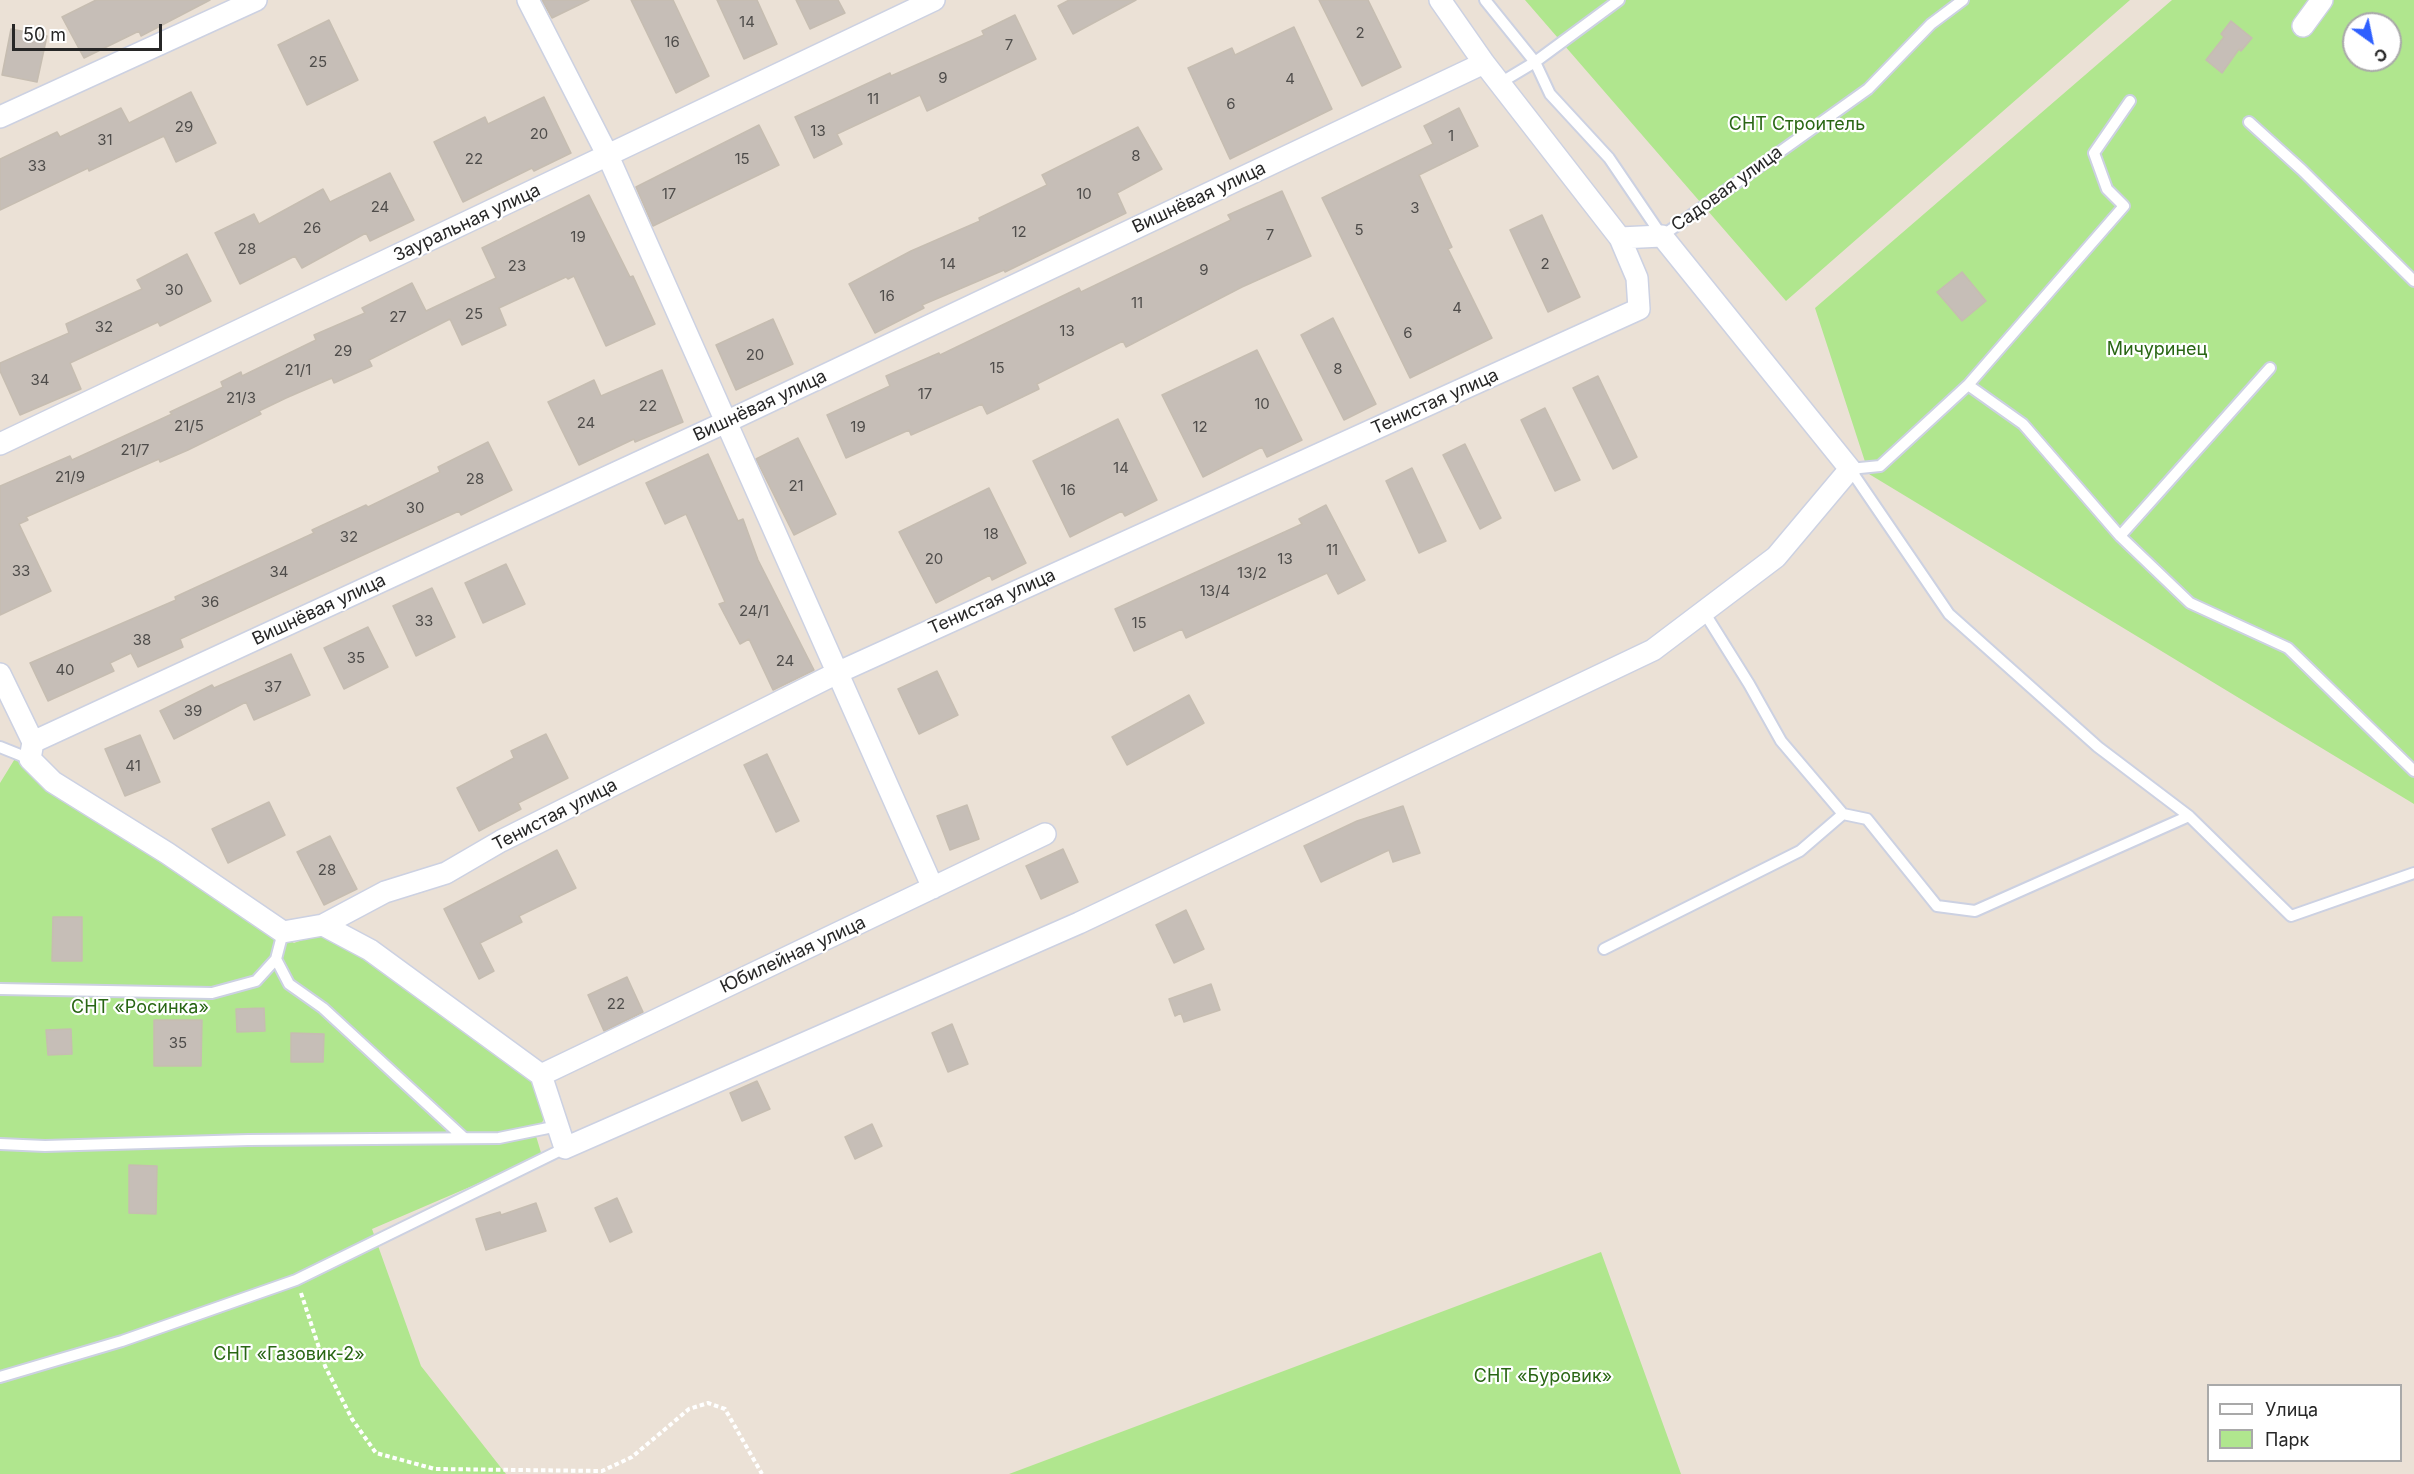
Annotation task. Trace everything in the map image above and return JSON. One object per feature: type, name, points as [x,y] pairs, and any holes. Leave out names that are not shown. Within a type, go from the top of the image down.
[{"type":"street","points":[[0,117],[256,0]]},
{"type":"street","points":[[528,0],[608,156],[933,888]]},
{"type":"street","name":"Зауральная улица","points":[[0,444],[934,0]]},
{"type":"street","points":[[323,925],[370,950],[541,1075],[565,1148],[1079,922],[1653,651],[1776,557],[1850,469],[1662,236],[1620,238],[1484,63],[1440,0]]},
{"type":"street","points":[[2303,26],[2322,0]]},
{"type":"street","name":"Вишнёвая улица","points":[[32,750],[1484,63]]},
{"type":"street","name":"Тенистая улица","points":[[283,933],[323,925],[385,892],[446,873],[501,841],[839,672],[1639,309],[1637,278],[1620,238]]},
{"type":"street","points":[[0,674],[32,750],[53,782],[76,799],[167,853],[283,933]]},
{"type":"street","name":"Юбилейная улица","points":[[541,1075],[1045,834]]},
{"type":"lane","name":"Садовая улица","points":[[1485,0],[1535,62],[1550,94],[1609,158],[1662,236],[1868,89],[1931,24],[1963,0]]},
{"type":"lane","points":[[1500,83],[1535,62],[1620,0]]},
{"type":"lane","points":[[2130,101],[2094,153],[2107,189],[2124,206],[1968,385],[1880,466],[1850,469],[1949,614],[2098,747],[2189,816],[2290,916],[2414,873]]},
{"type":"lane","points":[[2249,122],[2341,207],[2414,281]]},
{"type":"lane","points":[[2120,536],[2270,368]]},
{"type":"lane","points":[[1968,385],[2022,424],[2120,536],[2190,603],[2288,648],[2414,771]]},
{"type":"lane","points":[[1704,612],[1781,741],[1843,814],[1867,819],[1937,906],[1975,911],[2189,816]]},
{"type":"lane","points":[[0,747],[32,750]]},
{"type":"lane","points":[[1604,949],[1800,851],[1843,814]]},
{"type":"lane","points":[[0,989],[212,993],[256,981],[276,959],[283,933]]},
{"type":"lane","points":[[276,959],[290,984],[322,1008],[464,1137]]},
{"type":"lane","points":[[0,1144],[45,1146],[499,1138],[558,1126]]},
{"type":"lane","points":[[0,1377],[122,1341],[296,1280],[565,1148]]},
{"type":"path","points":[[296,1280],[325,1366],[352,1419],[376,1453],[435,1469],[602,1471],[632,1457],[689,1409],[708,1403],[725,1409],[762,1474]]},
{"type":"green space","name":"СНТ Строитель","points":[[1525,0],[2130,0],[1786,301]]},
{"type":"green space","name":"Мичуринец","points":[[2172,0],[2414,0],[2414,804],[1869,474],[1815,308]]},
{"type":"green space","points":[[16,757],[61,794],[294,943],[323,932],[536,1076],[545,1116],[536,1136],[542,1156],[372,1229],[421,1366],[506,1474],[0,1474],[0,783]]},
{"type":"green space","name":"СНТ «Буровик»","points":[[1601,1252],[1681,1474],[1009,1474]]},
{"type":"building","points":[[96,0],[210,0],[141,36],[139,31],[84,58],[62,17]]},
{"type":"building","points":[[542,0],[589,0],[552,18]]},
{"type":"building","points":[[631,0],[673,0],[709,76],[676,93]]},
{"type":"building","points":[[717,0],[757,0],[777,44],[744,59]]},
{"type":"building","points":[[796,0],[838,0],[845,13],[810,29]]},
{"type":"building","points":[[1069,0],[1136,0],[1073,34],[1058,6]]},
{"type":"building","points":[[1319,0],[1368,0],[1401,67],[1362,86]]},
{"type":"building","points":[[1015,15],[1036,59],[927,111],[920,95],[837,134],[842,144],[814,158],[795,117],[890,73],[891,76],[984,35],[982,31]]},
{"type":"building","points":[[329,20],[358,80],[307,105],[278,45]]},
{"type":"building","points":[[2231,21],[2252,38],[2241,51],[2239,49],[2222,73],[2206,60],[2224,37],[2221,34]]},
{"type":"building","points":[[1294,27],[1332,109],[1230,159],[1188,68],[1232,48],[1235,55]]},
{"type":"building","points":[[11,29],[47,36],[37,82],[2,75]]},
{"type":"building","points":[[191,92],[216,143],[176,162],[164,136],[89,171],[88,168],[0,210],[0,159],[57,132],[60,137],[121,108],[129,123]]},
{"type":"building","points":[[544,97],[571,153],[534,171],[532,168],[463,202],[434,142],[485,117],[488,124]]},
{"type":"building","points":[[1459,108],[1478,146],[1419,175],[1452,247],[1448,249],[1492,338],[1410,378],[1322,198],[1433,144],[1424,126]]},
{"type":"building","points":[[759,125],[779,165],[653,226],[636,187]]},
{"type":"building","points":[[1138,127],[1162,169],[1117,193],[1126,213],[1005,272],[1004,270],[922,305],[924,308],[875,333],[849,284],[911,251],[980,221],[979,218],[1047,185],[1042,175]]},
{"type":"building","points":[[390,173],[414,220],[370,241],[366,233],[302,268],[295,256],[240,284],[215,233],[254,214],[259,224],[323,189],[330,202]]},
{"type":"building","points":[[1282,191],[1311,256],[1242,287],[1126,347],[1123,341],[1037,384],[1039,389],[987,414],[982,404],[911,435],[909,430],[846,458],[827,415],[890,386],[886,376],[939,353],[940,355],[1079,288],[1081,292],[1231,220],[1228,215]]},
{"type":"building","points":[[589,195],[630,277],[633,276],[655,324],[606,346],[574,276],[568,279],[566,277],[499,308],[506,325],[462,345],[450,319],[369,360],[372,366],[334,383],[332,378],[286,398],[259,411],[261,414],[188,450],[160,462],[159,459],[26,517],[28,520],[19,524],[51,591],[0,615],[0,486],[70,456],[72,460],[172,414],[170,412],[223,387],[221,382],[241,372],[242,376],[316,340],[314,335],[365,313],[362,308],[412,283],[426,311],[496,278],[482,248]]},
{"type":"building","points":[[1542,215],[1580,297],[1548,312],[1510,230]]},
{"type":"building","points":[[187,254],[211,301],[160,326],[158,322],[70,363],[81,389],[20,415],[0,371],[0,363],[69,333],[66,324],[142,289],[137,280]]},
{"type":"building","points":[[1962,272],[1986,301],[1962,321],[1937,292]]},
{"type":"building","points":[[1333,318],[1376,404],[1344,420],[1301,335]]},
{"type":"building","points":[[773,319],[793,364],[736,390],[716,345]]},
{"type":"building","points":[[1257,350],[1302,440],[1267,457],[1262,447],[1203,477],[1162,395]]},
{"type":"building","points":[[662,370],[683,422],[635,442],[634,439],[579,465],[548,402],[594,380],[601,396]]},
{"type":"building","points":[[1598,376],[1637,457],[1613,469],[1573,388]]},
{"type":"building","points":[[1545,408],[1580,480],[1555,491],[1521,420]]},
{"type":"building","points":[[1118,419],[1157,500],[1125,516],[1122,511],[1070,537],[1033,461]]},
{"type":"building","points":[[798,438],[836,514],[794,535],[756,459]]},
{"type":"building","points":[[488,442],[512,490],[461,515],[459,511],[180,639],[183,647],[138,667],[131,653],[110,663],[114,671],[48,701],[30,663],[176,600],[175,597],[314,533],[312,530],[366,505],[368,507],[440,472],[438,467]]},
{"type":"building","points":[[1465,444],[1501,518],[1480,529],[1443,455]]},
{"type":"building","points":[[708,454],[738,521],[743,519],[758,560],[814,670],[773,690],[749,639],[740,644],[719,604],[725,602],[686,514],[665,524],[646,483]]},
{"type":"building","points":[[1412,468],[1446,541],[1419,553],[1386,481]]},
{"type":"building","points":[[989,488],[1026,563],[992,580],[990,575],[936,603],[899,532]]},
{"type":"building","points":[[1326,505],[1365,580],[1338,594],[1327,573],[1186,638],[1182,629],[1134,651],[1115,609],[1302,524],[1299,519]]},
{"type":"building","points":[[506,564],[525,604],[483,623],[465,583]]},
{"type":"building","points":[[432,588],[455,637],[416,656],[393,606]]},
{"type":"building","points":[[368,627],[388,667],[344,689],[324,648]]},
{"type":"building","points":[[291,654],[310,695],[254,720],[246,702],[174,739],[160,711],[212,685],[214,688]]},
{"type":"building","points":[[937,671],[958,715],[919,734],[898,689]]},
{"type":"building","points":[[1189,695],[1204,723],[1127,765],[1112,737]]},
{"type":"building","points":[[546,734],[568,778],[518,803],[521,809],[479,831],[457,788],[514,758],[511,751]]},
{"type":"building","points":[[140,735],[160,782],[125,796],[105,749]]},
{"type":"building","points":[[767,754],[799,821],[776,832],[744,765]]},
{"type":"building","points":[[269,802],[285,835],[228,863],[212,829]]},
{"type":"building","points":[[967,805],[979,839],[950,850],[937,816]]},
{"type":"building","points":[[1403,806],[1420,853],[1393,862],[1389,850],[1321,882],[1304,846],[1357,821]]},
{"type":"building","points":[[330,836],[357,889],[324,905],[297,852]]},
{"type":"building","points":[[1063,849],[1078,882],[1041,899],[1026,866]]},
{"type":"building","points":[[557,850],[576,888],[519,916],[522,922],[480,943],[494,971],[479,979],[444,909]]},
{"type":"building","points":[[1186,910],[1204,949],[1174,963],[1156,925]]},
{"type":"building","points":[[53,917],[82,917],[82,961],[52,961]]},
{"type":"building","points":[[627,977],[643,1012],[604,1031],[588,995]]},
{"type":"building","points":[[1211,984],[1220,1010],[1184,1022],[1181,1013],[1175,1016],[1169,999]]},
{"type":"building","points":[[264,1008],[265,1031],[237,1032],[236,1009]]},
{"type":"building","points":[[154,1020],[202,1020],[201,1066],[154,1066]]},
{"type":"building","points":[[952,1024],[968,1064],[948,1072],[932,1033]]},
{"type":"building","points":[[71,1029],[72,1054],[48,1055],[46,1030]]},
{"type":"building","points":[[291,1033],[324,1034],[323,1062],[291,1062]]},
{"type":"building","points":[[757,1081],[770,1109],[742,1121],[730,1093]]},
{"type":"building","points":[[872,1124],[882,1146],[855,1159],[845,1137]]},
{"type":"building","points":[[129,1165],[157,1166],[156,1214],[129,1213]]},
{"type":"building","points":[[617,1198],[632,1232],[610,1242],[595,1208]]},
{"type":"building","points":[[536,1203],[546,1231],[486,1250],[476,1219],[500,1212],[501,1215]]},
{"type":"park label","name":"СНТ «Росинка»","points":[[140,1008]]},
{"type":"park label","name":"СНТ «Газовик-2»","points":[[289,1355]]}]
